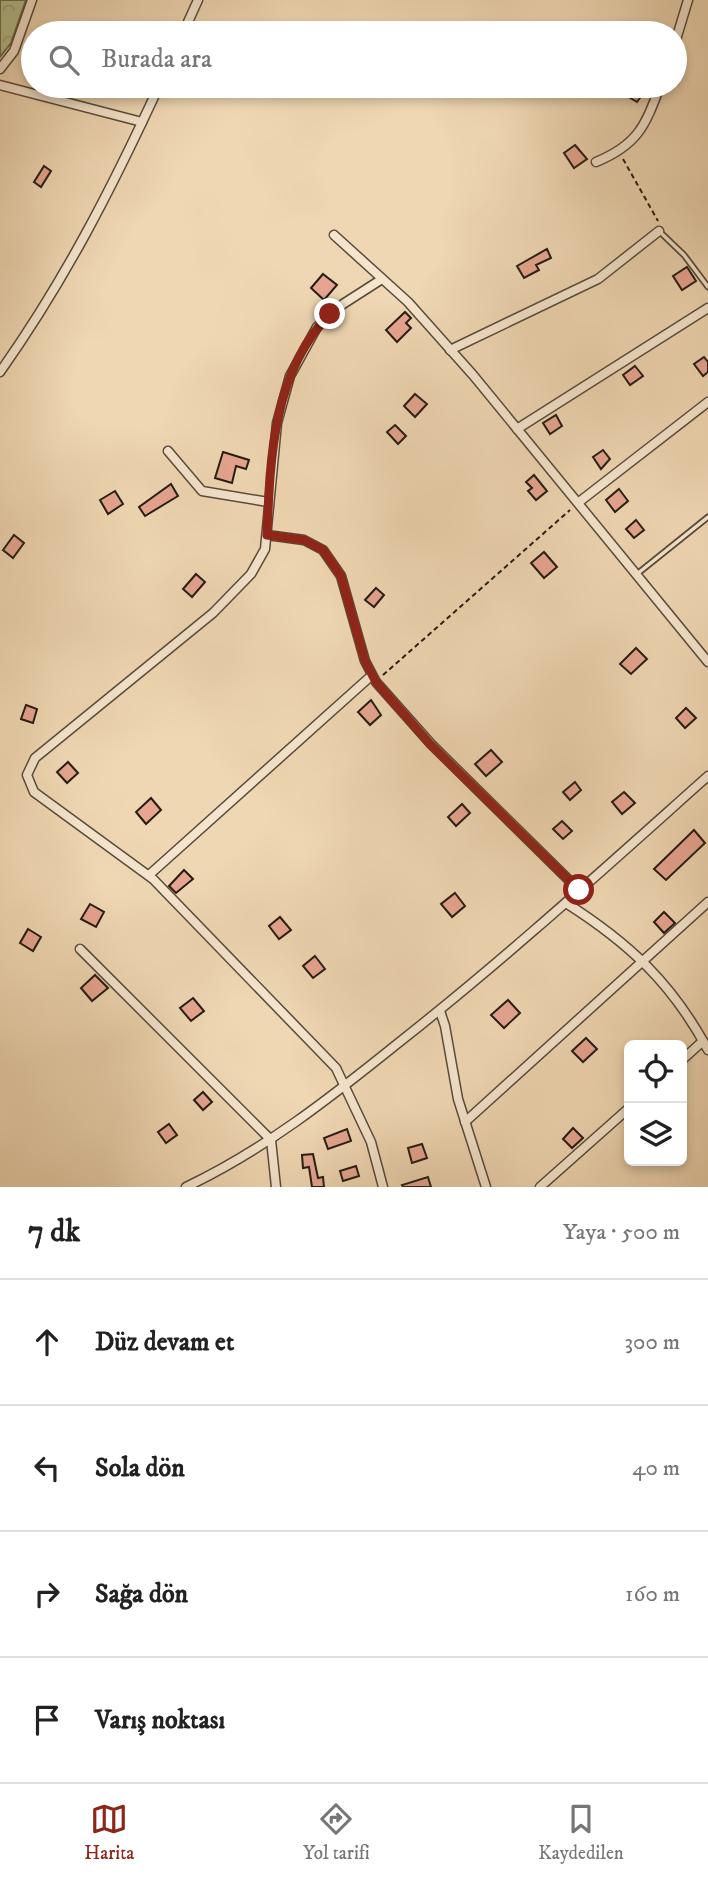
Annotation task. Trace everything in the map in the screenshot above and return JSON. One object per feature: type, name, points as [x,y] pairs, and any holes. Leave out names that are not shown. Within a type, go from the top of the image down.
[{"type":"street","points":[[25,21],[32,0]]},
{"type":"street","points":[[188,21],[198,0]]},
{"type":"street","points":[[682,21],[688,0]]},
{"type":"street","points":[[0,69],[14,51],[21,31]]},
{"type":"street","points":[[0,85],[21,90]]},
{"type":"street","points":[[50,98],[142,122]]},
{"type":"street","points":[[0,372],[48,303],[121,170],[153,98]]},
{"type":"street","points":[[596,162],[620,152],[641,131],[655,98]]},
{"type":"street","points":[[450,350],[598,279],[659,231]]},
{"type":"street","points":[[334,235],[408,302],[704,650],[708,662]]},
{"type":"street","points":[[382,279],[330,314],[308,338],[279,405],[265,549],[251,574],[213,613],[137,673],[29,766],[27,780],[34,792],[149,875],[274,1000],[336,1068],[371,1142],[383,1187]]},
{"type":"street","points":[[517,429],[708,308]]},
{"type":"street","points":[[579,502],[708,402]]},
{"type":"street","points":[[168,451],[202,491],[268,502]]},
{"type":"street","points":[[267,535],[304,540],[323,550],[341,576],[374,679],[430,744],[579,890]]},
{"type":"street","points":[[149,875],[374,679]]},
{"type":"street","points":[[186,1187],[271,1140],[440,1011],[708,776]]},
{"type":"street","points":[[465,1122],[708,902]]},
{"type":"street","points":[[566,903],[600,924],[643,961],[686,1009],[708,1050]]},
{"type":"street","points":[[80,949],[271,1140],[276,1187]]},
{"type":"street","points":[[440,1011],[465,1122],[486,1187]]},
{"type":"street","points":[[687,1055],[703,1041]]},
{"type":"street","points":[[540,1187],[624,1112]]},
{"type":"lane","points":[[659,231],[684,255],[708,287]]},
{"type":"lane","points":[[637,574],[708,517]]},
{"type":"path","points":[[620,152],[655,211],[659,231]]},
{"type":"path","points":[[374,679],[579,502]]},
{"type":"green space","points":[[0,0],[26,0],[11,43],[0,57]]},
{"type":"building","points":[[575,145],[587,159],[574,168],[564,153]]},
{"type":"building","points":[[44,166],[51,171],[41,187],[34,182]]},
{"type":"building","points":[[547,249],[551,258],[536,265],[539,270],[524,278],[517,266]]},
{"type":"building","points":[[687,267],[696,281],[682,290],[673,276]]},
{"type":"building","points":[[323,274],[337,285],[324,300],[311,288]]},
{"type":"building","points":[[405,312],[411,318],[406,323],[411,328],[397,342],[386,330]]},
{"type":"building","points":[[704,357],[708,362],[708,372],[703,376],[694,364]]},
{"type":"building","points":[[635,366],[643,376],[630,385],[623,375]]},
{"type":"building","points":[[415,394],[427,404],[415,417],[404,406]]},
{"type":"building","points":[[556,415],[562,426],[550,434],[543,423]]},
{"type":"building","points":[[395,425],[406,436],[398,444],[387,432]]},
{"type":"building","points":[[603,450],[610,459],[601,469],[593,457]]},
{"type":"building","points":[[223,452],[249,460],[246,469],[236,466],[232,483],[215,478]]},
{"type":"building","points":[[534,475],[547,491],[536,500],[528,491],[532,488],[526,482]]},
{"type":"building","points":[[171,484],[178,496],[145,516],[139,507]]},
{"type":"building","points":[[619,489],[628,501],[615,512],[606,500]]},
{"type":"building","points":[[115,491],[123,504],[108,514],[100,500]]},
{"type":"building","points":[[636,520],[644,530],[634,538],[626,529]]},
{"type":"building","points":[[14,535],[24,543],[13,558],[3,550]]},
{"type":"building","points":[[544,552],[557,567],[544,578],[531,563]]},
{"type":"building","points":[[196,574],[205,582],[192,597],[183,589]]},
{"type":"building","points":[[376,588],[384,595],[374,607],[365,600]]},
{"type":"building","points":[[636,648],[647,659],[631,674],[620,664]]},
{"type":"building","points":[[371,700],[381,715],[370,725],[358,712]]},
{"type":"building","points":[[26,705],[37,709],[33,723],[21,719]]},
{"type":"building","points":[[686,708],[696,718],[685,728],[676,718]]},
{"type":"building","points":[[491,750],[502,762],[486,776],[475,764]]},
{"type":"building","points":[[68,762],[78,773],[67,783],[57,772]]},
{"type":"building","points":[[575,782],[581,790],[570,800],[563,792]]},
{"type":"building","points":[[624,792],[635,803],[622,814],[612,802]]},
{"type":"building","points":[[151,798],[161,810],[146,824],[136,812]]},
{"type":"building","points":[[462,804],[470,813],[456,826],[448,817]]},
{"type":"building","points":[[562,821],[572,831],[563,839],[553,829]]},
{"type":"building","points":[[694,830],[705,843],[666,880],[654,869]]},
{"type":"building","points":[[184,870],[193,879],[176,893],[169,886]]},
{"type":"building","points":[[455,893],[465,906],[452,917],[441,904]]},
{"type":"building","points":[[90,904],[104,912],[96,927],[81,919]]},
{"type":"building","points":[[664,912],[675,923],[664,933],[654,922]]},
{"type":"building","points":[[280,917],[291,930],[279,939],[269,926]]},
{"type":"building","points":[[28,929],[41,937],[33,951],[20,943]]},
{"type":"building","points":[[315,956],[325,969],[313,978],[303,966]]},
{"type":"building","points":[[95,975],[108,988],[92,1001],[81,988]]},
{"type":"building","points":[[193,998],[204,1011],[191,1021],[180,1008]]},
{"type":"building","points":[[508,1000],[520,1013],[504,1028],[491,1015]]},
{"type":"building","points":[[586,1038],[597,1049],[583,1062],[572,1051]]},
{"type":"building","points":[[203,1092],[212,1102],[203,1110],[194,1100]]},
{"type":"building","points":[[169,1124],[177,1135],[166,1143],[158,1132]]},
{"type":"building","points":[[573,1128],[583,1138],[572,1148],[563,1139]]},
{"type":"building","points":[[347,1129],[351,1141],[328,1149],[324,1138]]},
{"type":"building","points":[[422,1144],[427,1158],[412,1163],[408,1148]]},
{"type":"building","points":[[313,1154],[318,1178],[323,1177],[324,1187],[312,1187],[309,1167],[303,1168],[302,1155]]},
{"type":"building","points":[[356,1166],[359,1176],[343,1181],[340,1171]]},
{"type":"building","points":[[428,1177],[431,1187],[402,1185]]},
{"type":"route","points":[[330,314],[308,338],[279,405],[267,535],[304,540],[323,550],[341,576],[365,661],[376,682],[430,744],[579,890]]}]
